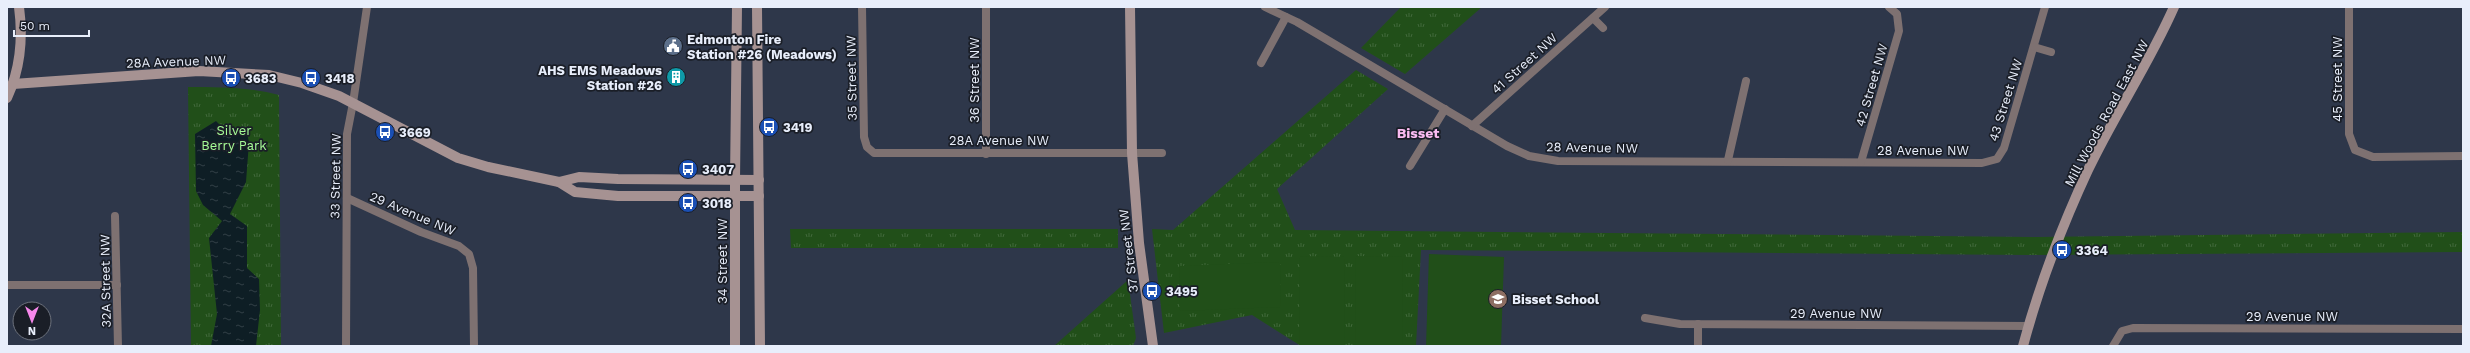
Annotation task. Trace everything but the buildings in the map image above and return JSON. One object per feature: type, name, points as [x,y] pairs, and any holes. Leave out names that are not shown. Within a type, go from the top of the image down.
[{"type":"street","points":[[7,98],[13,84],[20,47],[19,7]]},
{"type":"street","name":"33 Street NW","points":[[346,346],[347,134],[353,103],[366,7]]},
{"type":"street","name":"34 Street NW","points":[[735,346],[734,180],[737,7]]},
{"type":"street","points":[[757,7],[760,346]]},
{"type":"street","name":"35 Street NW","points":[[862,7],[864,137],[867,147]]},
{"type":"street","name":"36 Street NW","points":[[986,7],[986,154]]},
{"type":"street","name":"37 Street NW","points":[[1130,7],[1132,153],[1139,243],[1154,346]]},
{"type":"street","name":"28 Avenue NW","points":[[1265,7],[1286,17],[1507,146],[1529,156],[1547,160],[1728,160],[1982,163],[1997,159]]},
{"type":"street","name":"41 Street NW","points":[[1472,126],[1605,7]]},
{"type":"street","name":"42 Street NW","points":[[1861,162],[1899,31],[1897,14],[1889,7]]},
{"type":"street","name":"43 Street NW","points":[[1997,159],[2004,148],[2045,7]]},
{"type":"street","name":"Mill Woods Road East NW","points":[[2023,346],[2028,326],[2058,240],[2089,169],[2153,52],[2174,7]]},
{"type":"street","name":"45 Street NW","points":[[2349,7],[2349,134],[2355,150],[2373,156],[2463,156]]},
{"type":"street","points":[[1261,63],[1286,17]]},
{"type":"street","points":[[1593,18],[1603,28]]},
{"type":"street","name":"43 Street NW","points":[[2034,47],[2052,52]]},
{"type":"street","name":"28A Avenue NW","points":[[13,84],[123,75],[229,71],[269,75],[292,80],[353,103],[458,158],[488,167],[560,182],[576,192],[618,196],[759,196]]},
{"type":"street","points":[[1728,160],[1746,81]]},
{"type":"street","points":[[1410,166],[1445,109]]},
{"type":"street","name":"28A Avenue NW","points":[[867,147],[874,153],[1132,153]]},
{"type":"street","points":[[1132,153],[1162,153]]},
{"type":"street","name":"28A Avenue NW","points":[[560,182],[579,177],[618,179],[759,180]]},
{"type":"street","name":"29 Avenue NW","points":[[346,198],[421,232],[459,246],[469,254],[473,268],[474,346]]},
{"type":"street","name":"32A Street NW","points":[[115,216],[118,346]]},
{"type":"street","points":[[7,285],[117,285]]},
{"type":"street","name":"29 Avenue NW","points":[[1645,318],[1676,324],[2028,326]]},
{"type":"street","points":[[1698,324],[1698,346]]},
{"type":"street","name":"29 Avenue NW","points":[[2113,346],[2122,332],[2133,328],[2463,329]]},
{"type":"green space","points":[[1401,7],[1482,7],[1405,74],[1361,48]]},
{"type":"green space","points":[[1356,70],[1388,89],[1277,189],[1295,230],[2036,237],[2463,232],[2463,252],[2029,255],[1421,250],[1416,346],[1301,346],[1252,315],[1164,333],[1152,229],[1173,230]]},
{"type":"green space","name":"Silver Berry Park","points":[[188,87],[245,89],[279,95],[281,346],[191,346]]},
{"type":"green space","points":[[790,229],[1118,229],[1118,248],[791,248]]},
{"type":"green space","points":[[1429,254],[1504,257],[1501,346],[1426,346]]},
{"type":"green space","points":[[1300,256],[1345,257],[1344,346],[1299,346]]},
{"type":"green space","points":[[1356,256],[1403,257],[1402,346],[1355,346]]},
{"type":"green space","points":[[1280,262],[1281,307],[1180,311],[1179,266]]},
{"type":"green space","points":[[1128,280],[1136,338],[1133,346],[1054,346]]},
{"type":"water","points":[[216,121],[222,127],[246,129],[249,142],[246,182],[230,214],[247,226],[247,268],[259,279],[260,310],[256,346],[211,346],[217,314],[209,238],[222,221],[203,205],[196,191],[195,134]]},
{"type":"place","name":"Edmonton Fire Station #26 (Meadows)","points":[[673,46]]},
{"type":"place","name":"AHS EMS Meadows Station #26","points":[[676,77]]},
{"type":"place","name":"3683","points":[[231,78]]},
{"type":"place","name":"3418","points":[[311,78]]},
{"type":"place","name":"3419","points":[[769,127]]},
{"type":"place","name":"3669","points":[[385,132]]},
{"type":"place","name":"3407","points":[[688,169]]},
{"type":"place","name":"3018","points":[[688,203]]},
{"type":"place","name":"3364","points":[[2062,250]]},
{"type":"place","name":"3495","points":[[1152,291]]},
{"type":"place","name":"Bisset School","points":[[1498,299]]},
{"type":"district","name":"Bisset","points":[[1418,133]]}]
